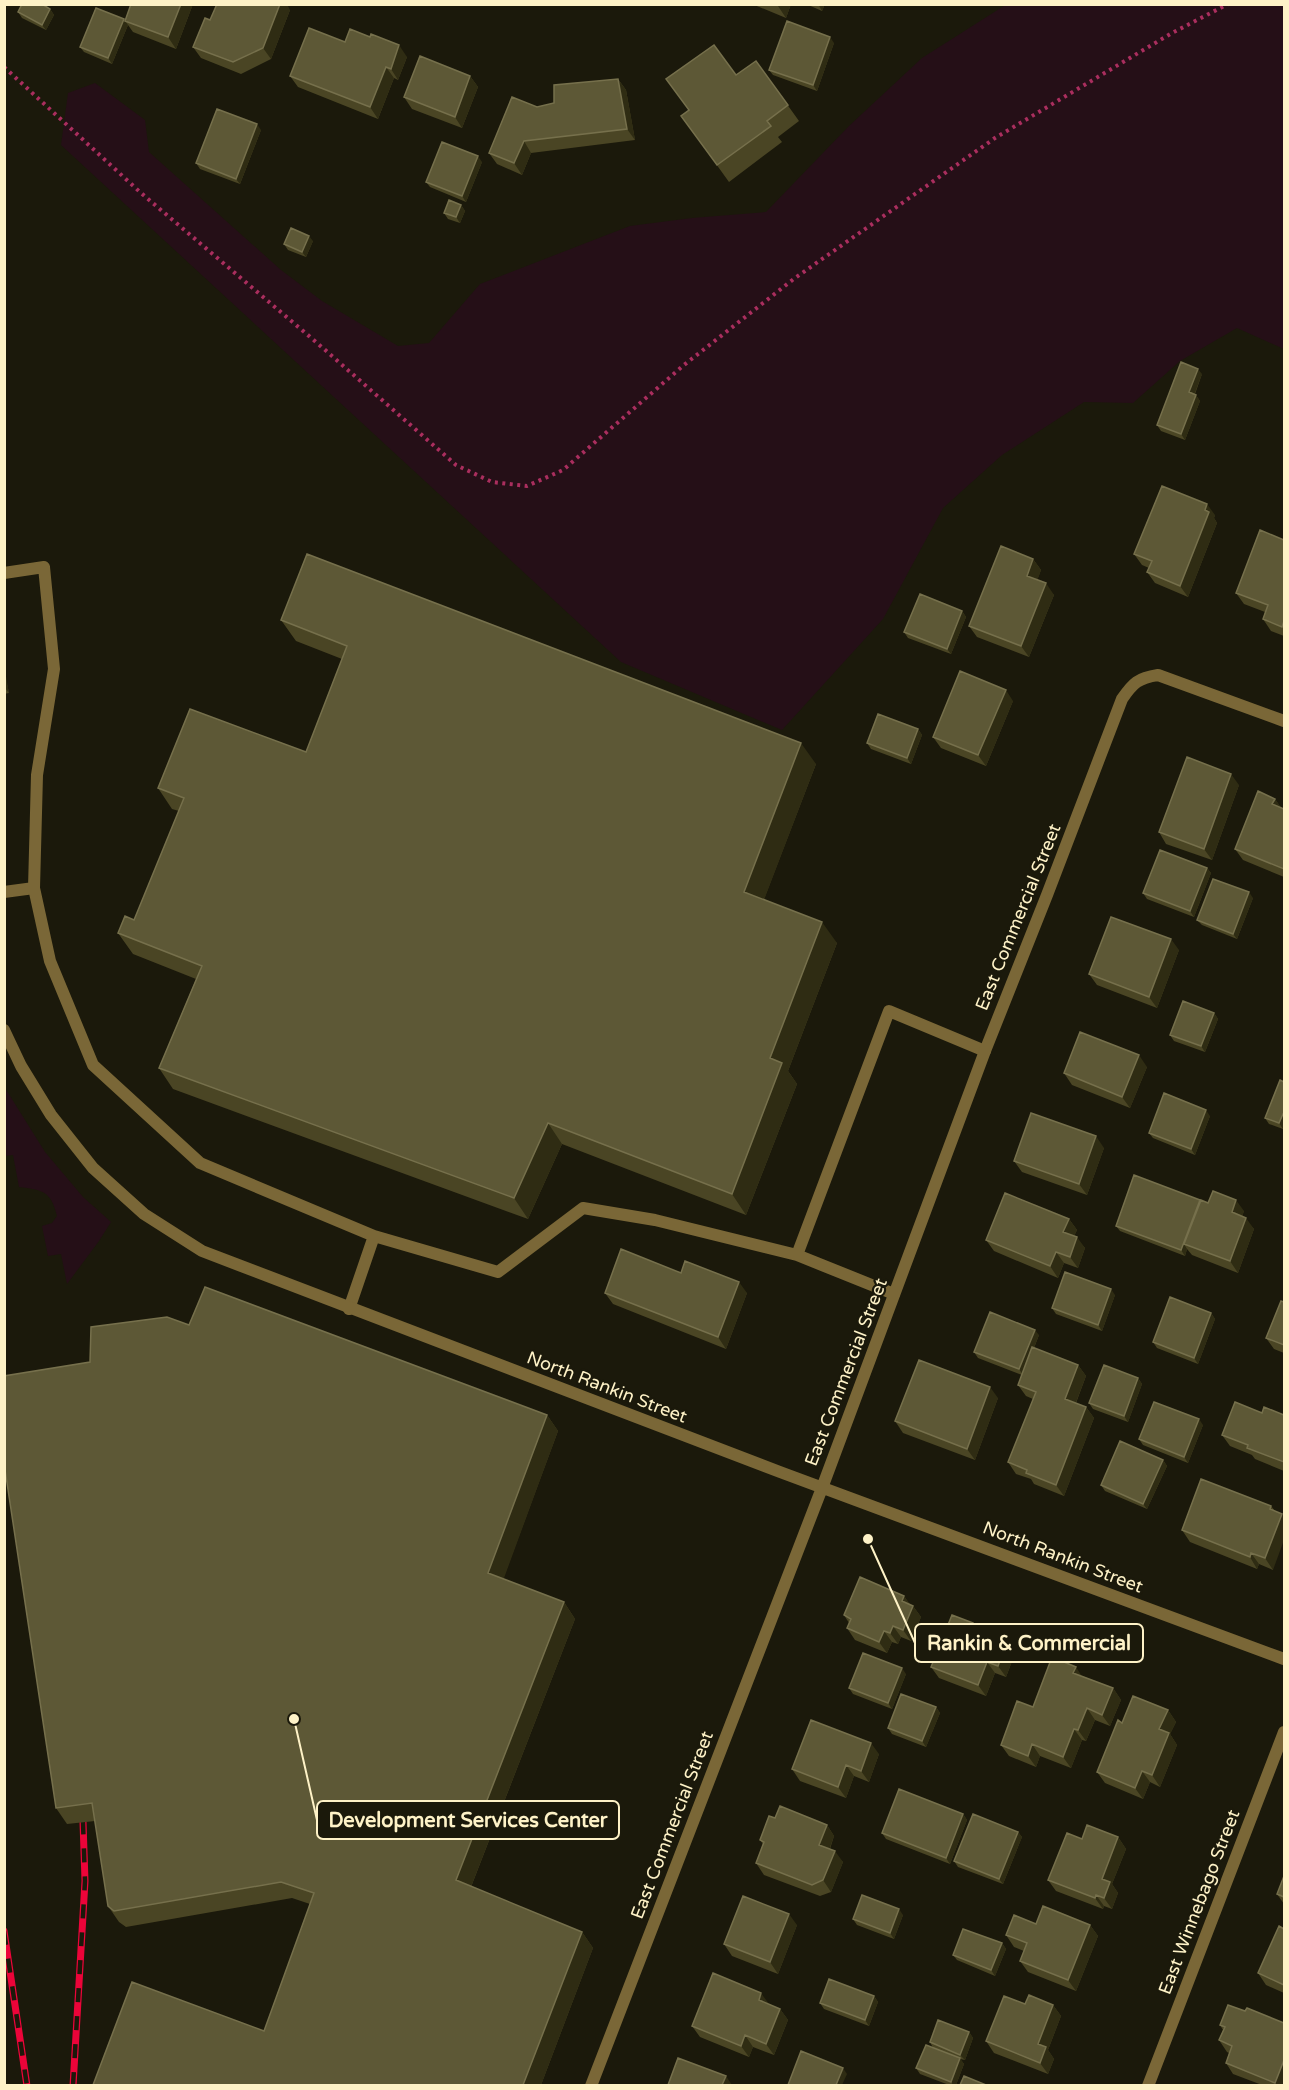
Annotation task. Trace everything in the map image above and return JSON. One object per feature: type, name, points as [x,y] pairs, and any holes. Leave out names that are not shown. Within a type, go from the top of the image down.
[{"type":"street","points":[[4,573],[44,567],[54,669],[37,775],[34,888],[50,961],[93,1065],[200,1163],[374,1236],[498,1272],[583,1208],[655,1220],[797,1255],[894,1294]]},
{"type":"street","name":"East Commercial Street","points":[[591,2085],[822,1488],[985,1051],[1122,699],[1131,686],[1143,678],[1158,675],[1284,721]]},
{"type":"street","points":[[4,892],[34,888]]},
{"type":"street","points":[[797,1255],[889,1011],[985,1051]]},
{"type":"street","name":"North Rankin Street","points":[[4,1030],[21,1066],[51,1115],[93,1168],[138,1209],[202,1251],[822,1488],[1284,1659]]},
{"type":"street","points":[[349,1309],[374,1236]]},
{"type":"street","name":"East Winnebago Street","points":[[1148,2085],[1284,1732]]},
{"type":"path","points":[[4,67],[141,193],[456,465],[492,482],[527,486],[564,470],[684,365],[795,278],[976,151],[1172,33],[1228,4]]},
{"type":"shaded area","points":[[1007,4],[1284,5],[1284,349],[1237,328],[1180,361],[1133,403],[1084,402],[1002,455],[943,508],[883,619],[782,730],[621,662],[61,145],[68,93],[95,83],[145,120],[149,152],[281,270],[322,301],[398,346],[429,343],[480,284],[630,226],[766,212],[849,126],[922,58]]},
{"type":"shaded area","points":[[5,1088],[45,1152],[83,1197],[111,1222],[67,1284],[61,1254],[48,1256],[42,1226],[52,1223],[57,1216],[52,1201],[45,1193],[19,1187],[13,1155],[5,1156]]},
{"type":"building","points":[[22,4],[42,4],[50,9],[42,25],[18,12]]},
{"type":"building","points":[[131,4],[181,4],[168,37],[125,21]]},
{"type":"building","points":[[217,4],[280,4],[263,48],[233,62],[193,47],[205,18],[210,20]]},
{"type":"building","points":[[96,8],[124,19],[108,58],[80,47]]},
{"type":"building","points":[[787,21],[830,37],[813,85],[769,70]]},
{"type":"building","points":[[309,28],[345,42],[350,29],[399,45],[391,69],[386,67],[370,107],[290,76]]},
{"type":"building","points":[[714,45],[736,75],[756,61],[788,105],[767,121],[771,126],[717,165],[681,116],[689,110],[666,79]]},
{"type":"building","points":[[420,56],[470,76],[455,117],[404,97]]},
{"type":"building","points":[[618,79],[627,129],[524,141],[514,163],[489,153],[512,97],[537,107],[554,103],[554,85]]},
{"type":"building","points":[[217,109],[257,124],[236,179],[196,163]]},
{"type":"building","points":[[442,142],[478,156],[462,196],[426,182]]},
{"type":"building","points":[[449,200],[461,205],[456,217],[444,213]]},
{"type":"building","points":[[291,228],[309,236],[302,252],[284,244]]},
{"type":"building","points":[[1181,362],[1198,369],[1189,392],[1196,395],[1181,434],[1157,425]]},
{"type":"building","points":[[1162,486],[1207,504],[1205,510],[1209,512],[1180,586],[1147,572],[1152,561],[1134,554]]},
{"type":"building","points":[[1260,530],[1284,540],[1284,621],[1282,627],[1263,619],[1268,605],[1236,593]]},
{"type":"building","points":[[1001,546],[1033,559],[1027,576],[1046,583],[1021,646],[969,626]]},
{"type":"building","points":[[307,554],[801,743],[744,892],[822,922],[770,1058],[782,1063],[732,1194],[548,1123],[514,1198],[159,1068],[202,966],[118,933],[125,916],[134,920],[184,798],[158,788],[190,709],[306,752],[347,646],[281,620]]},
{"type":"building","points":[[920,594],[962,611],[947,649],[904,632]]},
{"type":"building","points":[[960,671],[1006,690],[978,755],[933,737]]},
{"type":"building","points":[[878,714],[918,729],[907,758],[867,743]]},
{"type":"building","points":[[1187,757],[1231,774],[1204,849],[1159,832]]},
{"type":"building","points":[[1258,791],[1275,799],[1272,804],[1284,809],[1284,869],[1235,849]]},
{"type":"building","points":[[1160,850],[1207,868],[1190,911],[1143,893]]},
{"type":"building","points":[[1213,879],[1249,892],[1233,934],[1197,920]]},
{"type":"building","points":[[1111,917],[1171,939],[1149,997],[1089,974]]},
{"type":"building","points":[[1183,1001],[1214,1013],[1201,1046],[1170,1035]]},
{"type":"building","points":[[1080,1032],[1139,1055],[1122,1097],[1064,1073]]},
{"type":"building","points":[[1280,1080],[1284,1082],[1284,1115],[1279,1123],[1265,1118]]},
{"type":"building","points":[[1164,1093],[1206,1110],[1191,1149],[1149,1133]]},
{"type":"building","points":[[1031,1113],[1096,1136],[1079,1184],[1014,1161]]},
{"type":"building","points":[[1134,1175],[1200,1200],[1181,1250],[1116,1226]]},
{"type":"building","points":[[1213,1191],[1236,1200],[1232,1212],[1246,1218],[1230,1261],[1184,1244],[1201,1200],[1208,1203]]},
{"type":"building","points":[[1005,1193],[1069,1219],[1063,1232],[1077,1237],[1070,1257],[1056,1252],[1050,1266],[986,1240]]},
{"type":"building","points":[[621,1249],[681,1273],[685,1261],[739,1282],[718,1337],[605,1293]]},
{"type":"building","points":[[1065,1272],[1111,1289],[1098,1325],[1052,1308]]},
{"type":"building","points":[[205,1287],[547,1415],[488,1573],[564,1602],[456,1880],[582,1932],[523,2085],[93,2085],[132,1982],[264,2031],[314,1893],[281,1882],[114,1911],[108,1906],[92,1803],[56,1808],[4,1463],[4,1376],[90,1362],[91,1327],[167,1317],[189,1325]]},
{"type":"building","points":[[1170,1297],[1211,1313],[1194,1358],[1153,1342]]},
{"type":"building","points":[[1281,1301],[1284,1302],[1284,1345],[1266,1338]]},
{"type":"building","points":[[990,1312],[1035,1330],[1019,1369],[974,1352]]},
{"type":"building","points":[[1032,1347],[1078,1365],[1065,1399],[1086,1407],[1056,1485],[1026,1473],[1027,1470],[1008,1462],[1036,1392],[1018,1385]]},
{"type":"building","points":[[919,1360],[990,1387],[967,1449],[895,1421]]},
{"type":"building","points":[[1104,1365],[1138,1378],[1124,1416],[1089,1403]]},
{"type":"building","points":[[1154,1402],[1199,1419],[1184,1457],[1139,1439]]},
{"type":"building","points":[[1235,1402],[1262,1413],[1264,1407],[1284,1415],[1284,1462],[1247,1448],[1248,1445],[1222,1435]]},
{"type":"building","points":[[1120,1441],[1163,1460],[1143,1504],[1101,1485]]},
{"type":"building","points":[[1201,1479],[1271,1506],[1270,1509],[1282,1514],[1265,1558],[1251,1553],[1250,1557],[1182,1530]]},
{"type":"building","points":[[860,1577],[904,1596],[902,1601],[913,1606],[903,1630],[893,1626],[890,1633],[884,1631],[879,1642],[847,1628],[851,1619],[844,1615]]},
{"type":"building","points":[[952,1615],[973,1623],[970,1631],[1006,1645],[998,1666],[987,1662],[978,1685],[931,1667]]},
{"type":"building","points":[[863,1653],[902,1668],[888,1703],[849,1688]]},
{"type":"building","points":[[1052,1657],[1076,1667],[1073,1673],[1113,1688],[1102,1715],[1087,1708],[1078,1730],[1074,1729],[1063,1757],[1032,1744],[1028,1756],[1001,1745],[1017,1701],[1033,1707]]},
{"type":"building","points":[[901,1694],[936,1707],[922,1741],[888,1728]]},
{"type":"building","points":[[1133,1696],[1168,1710],[1159,1729],[1169,1733],[1152,1775],[1142,1771],[1135,1788],[1097,1772],[1118,1720],[1122,1723]]},
{"type":"building","points":[[811,1720],[871,1743],[861,1771],[846,1765],[838,1787],[792,1769]]},
{"type":"building","points":[[899,1789],[963,1814],[946,1858],[882,1833]]},
{"type":"building","points":[[780,1806],[827,1825],[819,1845],[835,1851],[823,1880],[812,1885],[756,1863],[764,1842],[760,1840],[769,1816],[775,1818]]},
{"type":"building","points":[[973,1814],[1018,1832],[999,1879],[954,1861]]},
{"type":"building","points":[[1087,1825],[1118,1837],[1102,1879],[1110,1882],[1104,1898],[1096,1895],[1095,1898],[1048,1880],[1067,1833],[1082,1839]]},
{"type":"building","points":[[1284,1876],[1284,1897],[1277,1894]]},
{"type":"building","points":[[862,1895],[899,1909],[890,1933],[853,1919]]},
{"type":"building","points":[[743,1896],[789,1914],[770,1962],[724,1944]]},
{"type":"building","points":[[1043,1906],[1090,1925],[1068,1980],[1020,1961],[1027,1943],[1006,1935],[1014,1915],[1036,1924]]},
{"type":"building","points":[[1279,1926],[1284,1929],[1284,1985],[1258,1973]]},
{"type":"building","points":[[963,1929],[1002,1943],[991,1970],[953,1955]]},
{"type":"building","points":[[713,1973],[761,1993],[759,2000],[780,2009],[766,2044],[745,2035],[741,2046],[692,2026]]},
{"type":"building","points":[[829,1979],[874,1996],[865,2020],[820,2003]]},
{"type":"building","points":[[1029,1995],[1053,2005],[1038,2044],[1046,2047],[1040,2063],[986,2041],[1004,1996],[1025,2004]]},
{"type":"building","points":[[1228,2005],[1245,2011],[1247,2008],[1284,2023],[1284,2060],[1275,2083],[1226,2063],[1232,2046],[1219,2040],[1225,2027],[1220,2025]]},
{"type":"building","points":[[938,2020],[969,2032],[960,2055],[930,2042]]},
{"type":"building","points":[[926,2045],[960,2058],[951,2082],[916,2068]]},
{"type":"building","points":[[801,2051],[843,2068],[836,2085],[788,2085]]},
{"type":"building","points":[[678,2058],[726,2076],[722,2085],[668,2085]]},
{"type":"building","points":[[964,2076],[986,2085],[960,2085]]},
{"type":"railway","points":[[73,2086],[85,1881],[83,1822]]},
{"type":"railway","points":[[4,1931],[27,2086]]},
{"type":"place","name":"Rankin & Commercial","points":[[868,1539]]},
{"type":"place","name":"Development Services Center","points":[[294,1719]]}]
